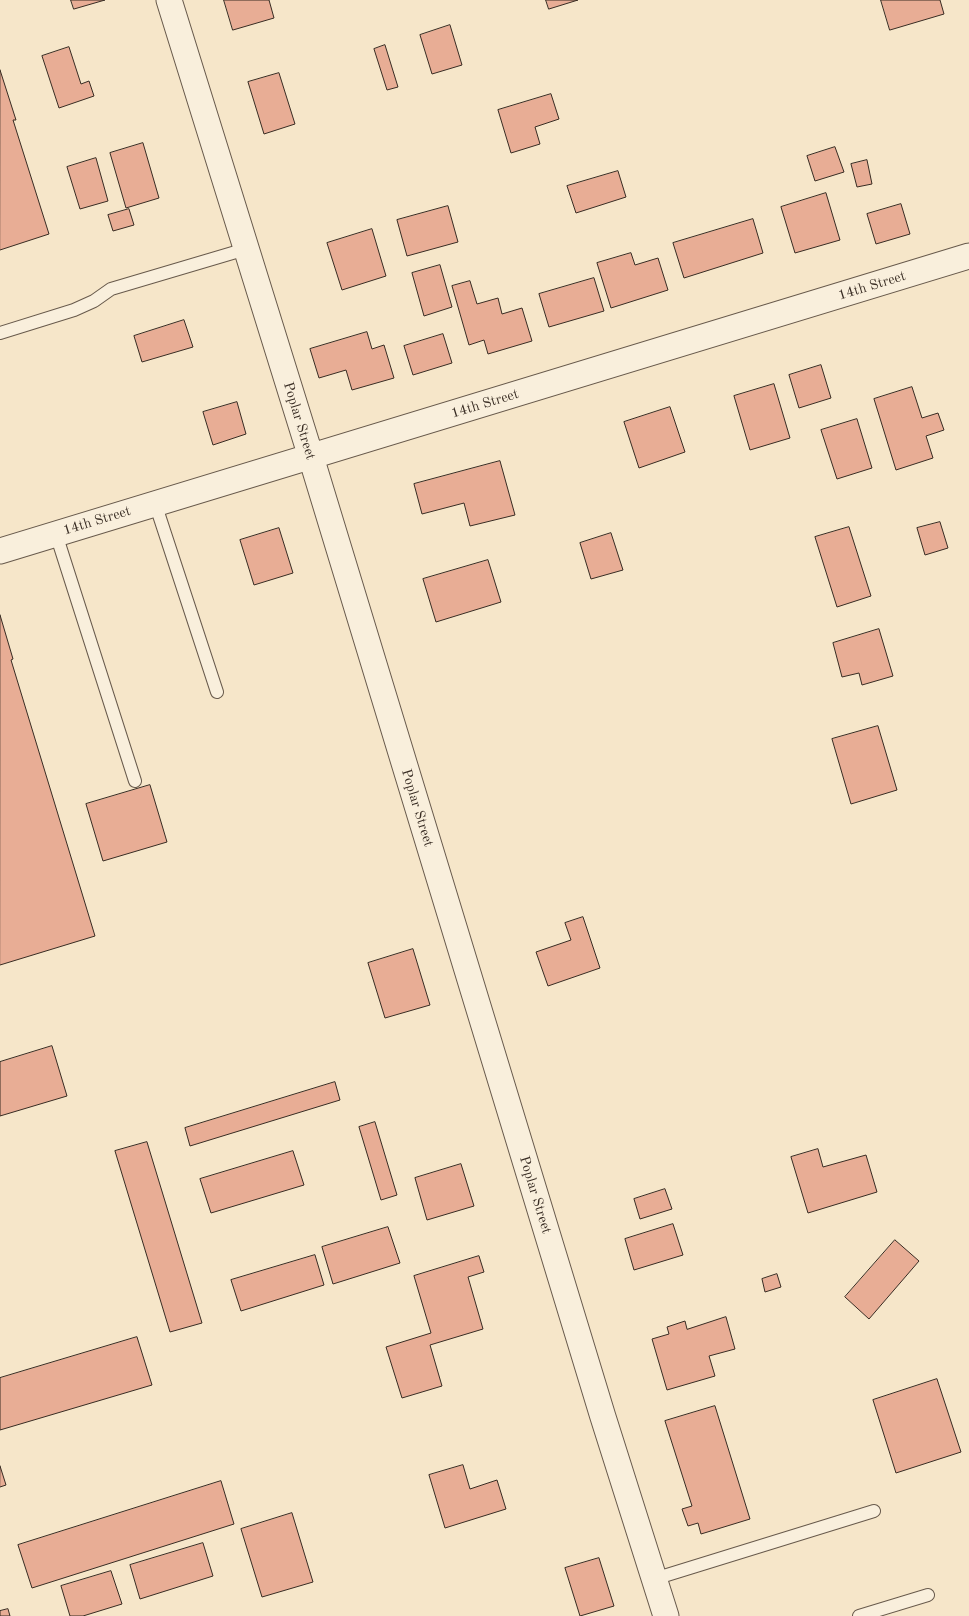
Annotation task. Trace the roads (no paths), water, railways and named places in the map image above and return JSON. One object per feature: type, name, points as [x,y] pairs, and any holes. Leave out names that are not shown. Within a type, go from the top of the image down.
[{"type":"street","name":"Poplar Street","points":[[169,0],[311,458],[594,1389],[666,1616]]},
{"type":"street","name":"14th Street","points":[[0,552],[155,503],[311,458],[969,256]]},
{"type":"lane","points":[[0,333],[74,310],[94,301],[111,289],[246,249]]},
{"type":"lane","points":[[155,503],[217,692]]},
{"type":"lane","points":[[56,534],[134,781]]},
{"type":"lane","points":[[654,1578],[874,1511]]},
{"type":"lane","points":[[859,1616],[928,1595]]}]
